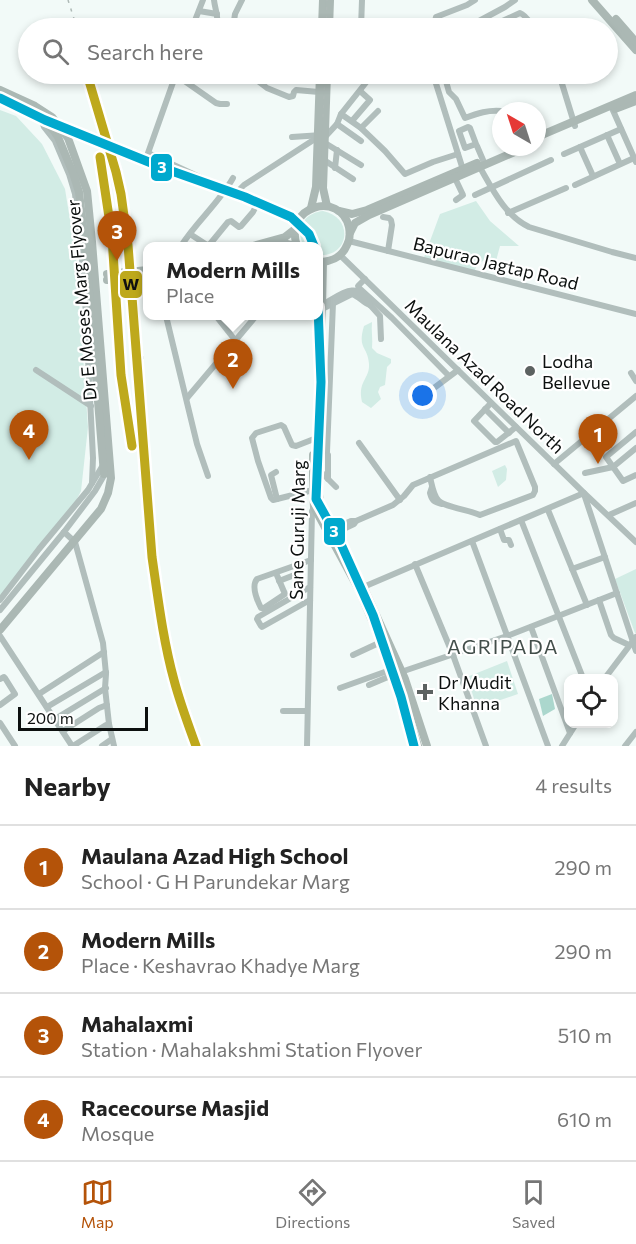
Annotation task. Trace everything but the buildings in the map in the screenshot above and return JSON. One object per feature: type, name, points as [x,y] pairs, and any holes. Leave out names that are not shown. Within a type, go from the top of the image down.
[{"type":"main road","points":[[322,18],[323,0]]},
{"type":"main road","points":[[329,18],[330,0]]},
{"type":"main road","points":[[592,0],[605,10]]},
{"type":"main road","points":[[599,0],[612,18]]},
{"type":"main road","points":[[618,25],[632,40],[636,50]]},
{"type":"main road","points":[[311,208],[322,156],[319,84]]},
{"type":"main road","points":[[321,138],[326,84]]},
{"type":"main road","name":"Dr E Moses Marg Flyover","points":[[0,90],[35,106],[52,117],[65,134],[87,191],[107,462],[111,478],[101,509],[69,536],[0,630]]},
{"type":"main road","points":[[546,136],[636,95]]},
{"type":"main road","points":[[0,98],[32,112],[44,121]]},
{"type":"main road","points":[[611,108],[636,101]]},
{"type":"main road","name":"Dr E Moses Marg Flyover","points":[[44,121],[58,137],[79,192],[92,278]]},
{"type":"main road","points":[[323,262],[340,255],[346,248],[355,223],[495,156]]},
{"type":"main road","points":[[480,163],[500,156]]},
{"type":"main road","points":[[320,174],[327,206]]},
{"type":"main road","points":[[339,212],[352,214],[366,210],[454,175]]},
{"type":"main road","points":[[277,242],[283,241],[303,214],[318,206],[327,206],[345,217],[349,237]]},
{"type":"main road","points":[[295,226],[295,242]]},
{"type":"main road","points":[[92,278],[143,271]]},
{"type":"main road","points":[[92,278],[143,276]]},
{"type":"main road","name":"Sane Guruji Marg","points":[[315,490],[318,473],[317,391],[320,320]]},
{"type":"main road","name":"Sane Guruji Marg","points":[[317,422],[314,439],[317,506]]},
{"type":"main road","name":"Dr E Moses Marg Flyover","points":[[104,474],[107,462]]},
{"type":"main road","points":[[317,506],[361,588],[426,746]]},
{"type":"main road","points":[[361,588],[381,642],[396,672],[418,746]]},
{"type":"street","points":[[196,18],[203,0]]},
{"type":"street","points":[[214,0],[217,18]]},
{"type":"street","points":[[234,18],[242,0]]},
{"type":"street","points":[[361,18],[362,0]]},
{"type":"street","points":[[436,18],[475,0]]},
{"type":"street","points":[[485,18],[515,0]]},
{"type":"street","points":[[199,11],[217,14]]},
{"type":"street","points":[[509,18],[520,13],[526,18]]},
{"type":"street","points":[[174,84],[161,128],[148,153],[256,204],[295,226]]},
{"type":"street","points":[[190,84],[216,103],[226,104]]},
{"type":"street","points":[[262,84],[289,97],[293,96],[296,90],[319,92]]},
{"type":"street","points":[[235,194],[244,185],[321,138],[337,124],[341,114],[365,84]]},
{"type":"street","points":[[436,84],[463,171]]},
{"type":"street","points":[[447,84],[449,92],[456,99],[465,118],[482,112],[492,111]]},
{"type":"street","points":[[562,84],[575,124]]},
{"type":"street","points":[[352,121],[370,100],[360,91]]},
{"type":"street","points":[[575,185],[620,164],[635,160],[611,108]]},
{"type":"street","points":[[361,128],[378,111]]},
{"type":"street","points":[[341,114],[361,128],[405,174],[458,154]]},
{"type":"street","points":[[44,121],[44,127],[56,143],[75,194],[84,278],[91,406],[92,483]]},
{"type":"street","points":[[337,124],[361,141]]},
{"type":"street","points":[[564,154],[621,129]]},
{"type":"street","points":[[607,135],[620,164]]},
{"type":"street","points":[[292,137],[321,138],[361,165]]},
{"type":"street","points":[[476,144],[480,163],[491,187],[508,213],[518,222],[636,258]]},
{"type":"street","points":[[580,147],[593,176]]},
{"type":"street","points":[[335,168],[337,150]]},
{"type":"street","points":[[322,156],[335,168],[353,179]]},
{"type":"street","points":[[475,195],[551,160]]},
{"type":"street","points":[[454,175],[464,195],[456,200]]},
{"type":"street","points":[[184,242],[233,178]]},
{"type":"street","points":[[508,213],[566,188]]},
{"type":"street","points":[[212,242],[228,222],[231,221],[241,226],[253,212],[256,204]]},
{"type":"street","points":[[383,217],[389,218],[392,223],[388,251]]},
{"type":"street","points":[[189,234],[202,242]]},
{"type":"street","name":"Bapurao Jagtap Road","points":[[349,237],[388,251],[636,314]]},
{"type":"street","name":"Maulana Azad Road North","points":[[340,255],[636,542]]},
{"type":"street","points":[[365,279],[358,288],[394,320],[449,376]]},
{"type":"street","points":[[323,308],[346,292],[355,290],[360,292],[370,305]]},
{"type":"street","points":[[323,308],[354,294],[370,305],[380,316],[381,339]]},
{"type":"street","points":[[328,479],[333,303]]},
{"type":"street","points":[[394,320],[400,314]]},
{"type":"street","points":[[167,320],[197,444],[208,476]]},
{"type":"street","points":[[220,320],[235,339]]},
{"type":"street","points":[[187,398],[251,320]]},
{"type":"street","points":[[414,341],[421,334]]},
{"type":"street","points":[[319,338],[332,336]]},
{"type":"street","points":[[36,370],[91,406]]},
{"type":"street","points":[[418,400],[458,370]]},
{"type":"street","points":[[631,373],[636,381]]},
{"type":"street","points":[[554,464],[636,396]]},
{"type":"street","points":[[491,403],[475,418],[474,422],[495,442],[516,427]]},
{"type":"street","points":[[485,409],[509,433]]},
{"type":"street","points":[[317,422],[328,421]]},
{"type":"street","points":[[314,439],[292,446],[281,425],[252,436],[258,461],[273,500],[315,490]]},
{"type":"street","points":[[636,432],[606,457],[623,481],[636,475]]},
{"type":"street","points":[[332,531],[393,505],[412,485],[517,444],[526,436]]},
{"type":"street","points":[[358,443],[400,500]]},
{"type":"street","points":[[430,477],[432,487],[442,504],[480,515],[533,495],[535,487],[517,444]]},
{"type":"street","points":[[585,473],[613,467],[636,448]]},
{"type":"street","points":[[0,600],[88,490],[107,462]]},
{"type":"street","points":[[276,472],[271,475],[277,500]]},
{"type":"street","points":[[318,473],[328,479],[335,489],[330,488],[318,473]]},
{"type":"street","points":[[0,610],[69,536],[104,474]]},
{"type":"street","points":[[361,588],[584,493],[636,651]]},
{"type":"street","points":[[609,515],[636,503]]},
{"type":"street","name":"Sane Guruji Marg","points":[[307,746],[312,511],[317,506]]},
{"type":"street","points":[[548,510],[586,605]]},
{"type":"street","points":[[521,520],[582,674]]},
{"type":"street","points":[[500,529],[504,540],[509,540],[511,545]]},
{"type":"street","points":[[69,536],[103,644],[105,688],[112,743],[102,746]]},
{"type":"street","points":[[471,541],[549,746]]},
{"type":"street","points":[[572,569],[605,556]]},
{"type":"street","points":[[276,573],[285,594],[261,608],[254,583],[257,579],[311,560]]},
{"type":"street","points":[[415,564],[453,655],[486,746]]},
{"type":"street","points":[[279,580],[297,574]]},
{"type":"street","points":[[310,587],[257,619],[262,627],[310,600]]},
{"type":"street","points":[[340,688],[453,655],[617,593]]},
{"type":"street","points":[[599,600],[611,635],[614,638],[633,641]]},
{"type":"street","points":[[531,627],[570,733]]},
{"type":"street","points":[[0,636],[63,731],[76,745],[109,724]]},
{"type":"street","points":[[608,674],[633,641]]},
{"type":"street","points":[[353,655],[381,642]]},
{"type":"street","points":[[39,694],[104,652]]},
{"type":"street","points":[[47,706],[106,672]]},
{"type":"street","points":[[369,685],[396,672]]},
{"type":"street","points":[[0,679],[4,677],[15,693],[15,696],[0,705]]},
{"type":"street","points":[[55,719],[105,688]]},
{"type":"street","points":[[63,731],[107,705]]},
{"type":"street","points":[[283,711],[307,711]]},
{"type":"street","points":[[0,723],[15,746]]},
{"type":"street","points":[[562,746],[573,728]]},
{"type":"street","points":[[625,746],[636,732]]},
{"type":"shaded area","points":[[0,110],[16,116],[42,144],[65,189],[76,257],[88,427],[81,491],[71,511],[0,603]]},
{"type":"shaded area","points":[[476,201],[490,221],[519,246],[500,246],[496,261],[485,260],[477,264],[474,273],[423,260],[440,214]]},
{"type":"shaded area","points":[[323,211],[333,215],[344,228],[342,244],[329,254],[323,255],[323,242],[302,242],[301,240],[303,223],[306,218]]},
{"type":"shaded area","points":[[372,322],[372,348],[377,353],[391,359],[391,363],[387,367],[385,385],[380,387],[378,392],[381,399],[371,408],[362,402],[361,389],[369,369],[367,354],[362,343],[362,333],[364,326]]},
{"type":"shaded area","points":[[505,465],[506,480],[498,487],[492,471]]},
{"type":"shaded area","points":[[636,569],[636,633],[635,633],[615,579]]},
{"type":"shaded area","points":[[507,661],[518,694],[477,708],[467,677]]},
{"type":"shaded area","points":[[552,694],[555,709],[543,716],[539,699]]},
{"type":"railway","points":[[68,0],[74,18]]},
{"type":"railway","points":[[326,18],[327,0]]},
{"type":"railway","points":[[94,84],[119,171],[129,216],[138,330],[144,364]]},
{"type":"railway","points":[[323,117],[325,84]]},
{"type":"railway","points":[[185,727],[194,746]]},
{"type":"transit line","name":"W","points":[[90,84],[116,172],[128,245],[152,557],[161,619],[170,665],[196,746]]},
{"type":"transit line","name":"3","points":[[0,98],[45,120],[291,217],[309,234],[312,242]]},
{"type":"transit line","name":"W","points":[[100,157],[112,237],[121,375],[132,446]]},
{"type":"transit line","name":"3","points":[[319,320],[321,382],[316,499],[340,542],[373,615],[401,697],[414,746]]},
{"type":"place","name":"Mahalaxmi","points":[[117,261]]},
{"type":"place","name":"Lodha Bellevue","points":[[530,371]]},
{"type":"place","name":"Modern Mills","points":[[233,389]]},
{"type":"place","name":"Racecourse Masjid","points":[[29,460]]},
{"type":"place","name":"Maulana Azad High School","points":[[598,464]]},
{"type":"place","name":"Dr Mudit Khanna","points":[[425,692]]},
{"type":"district","name":"AGRIPADA","points":[[503,646]]}]
